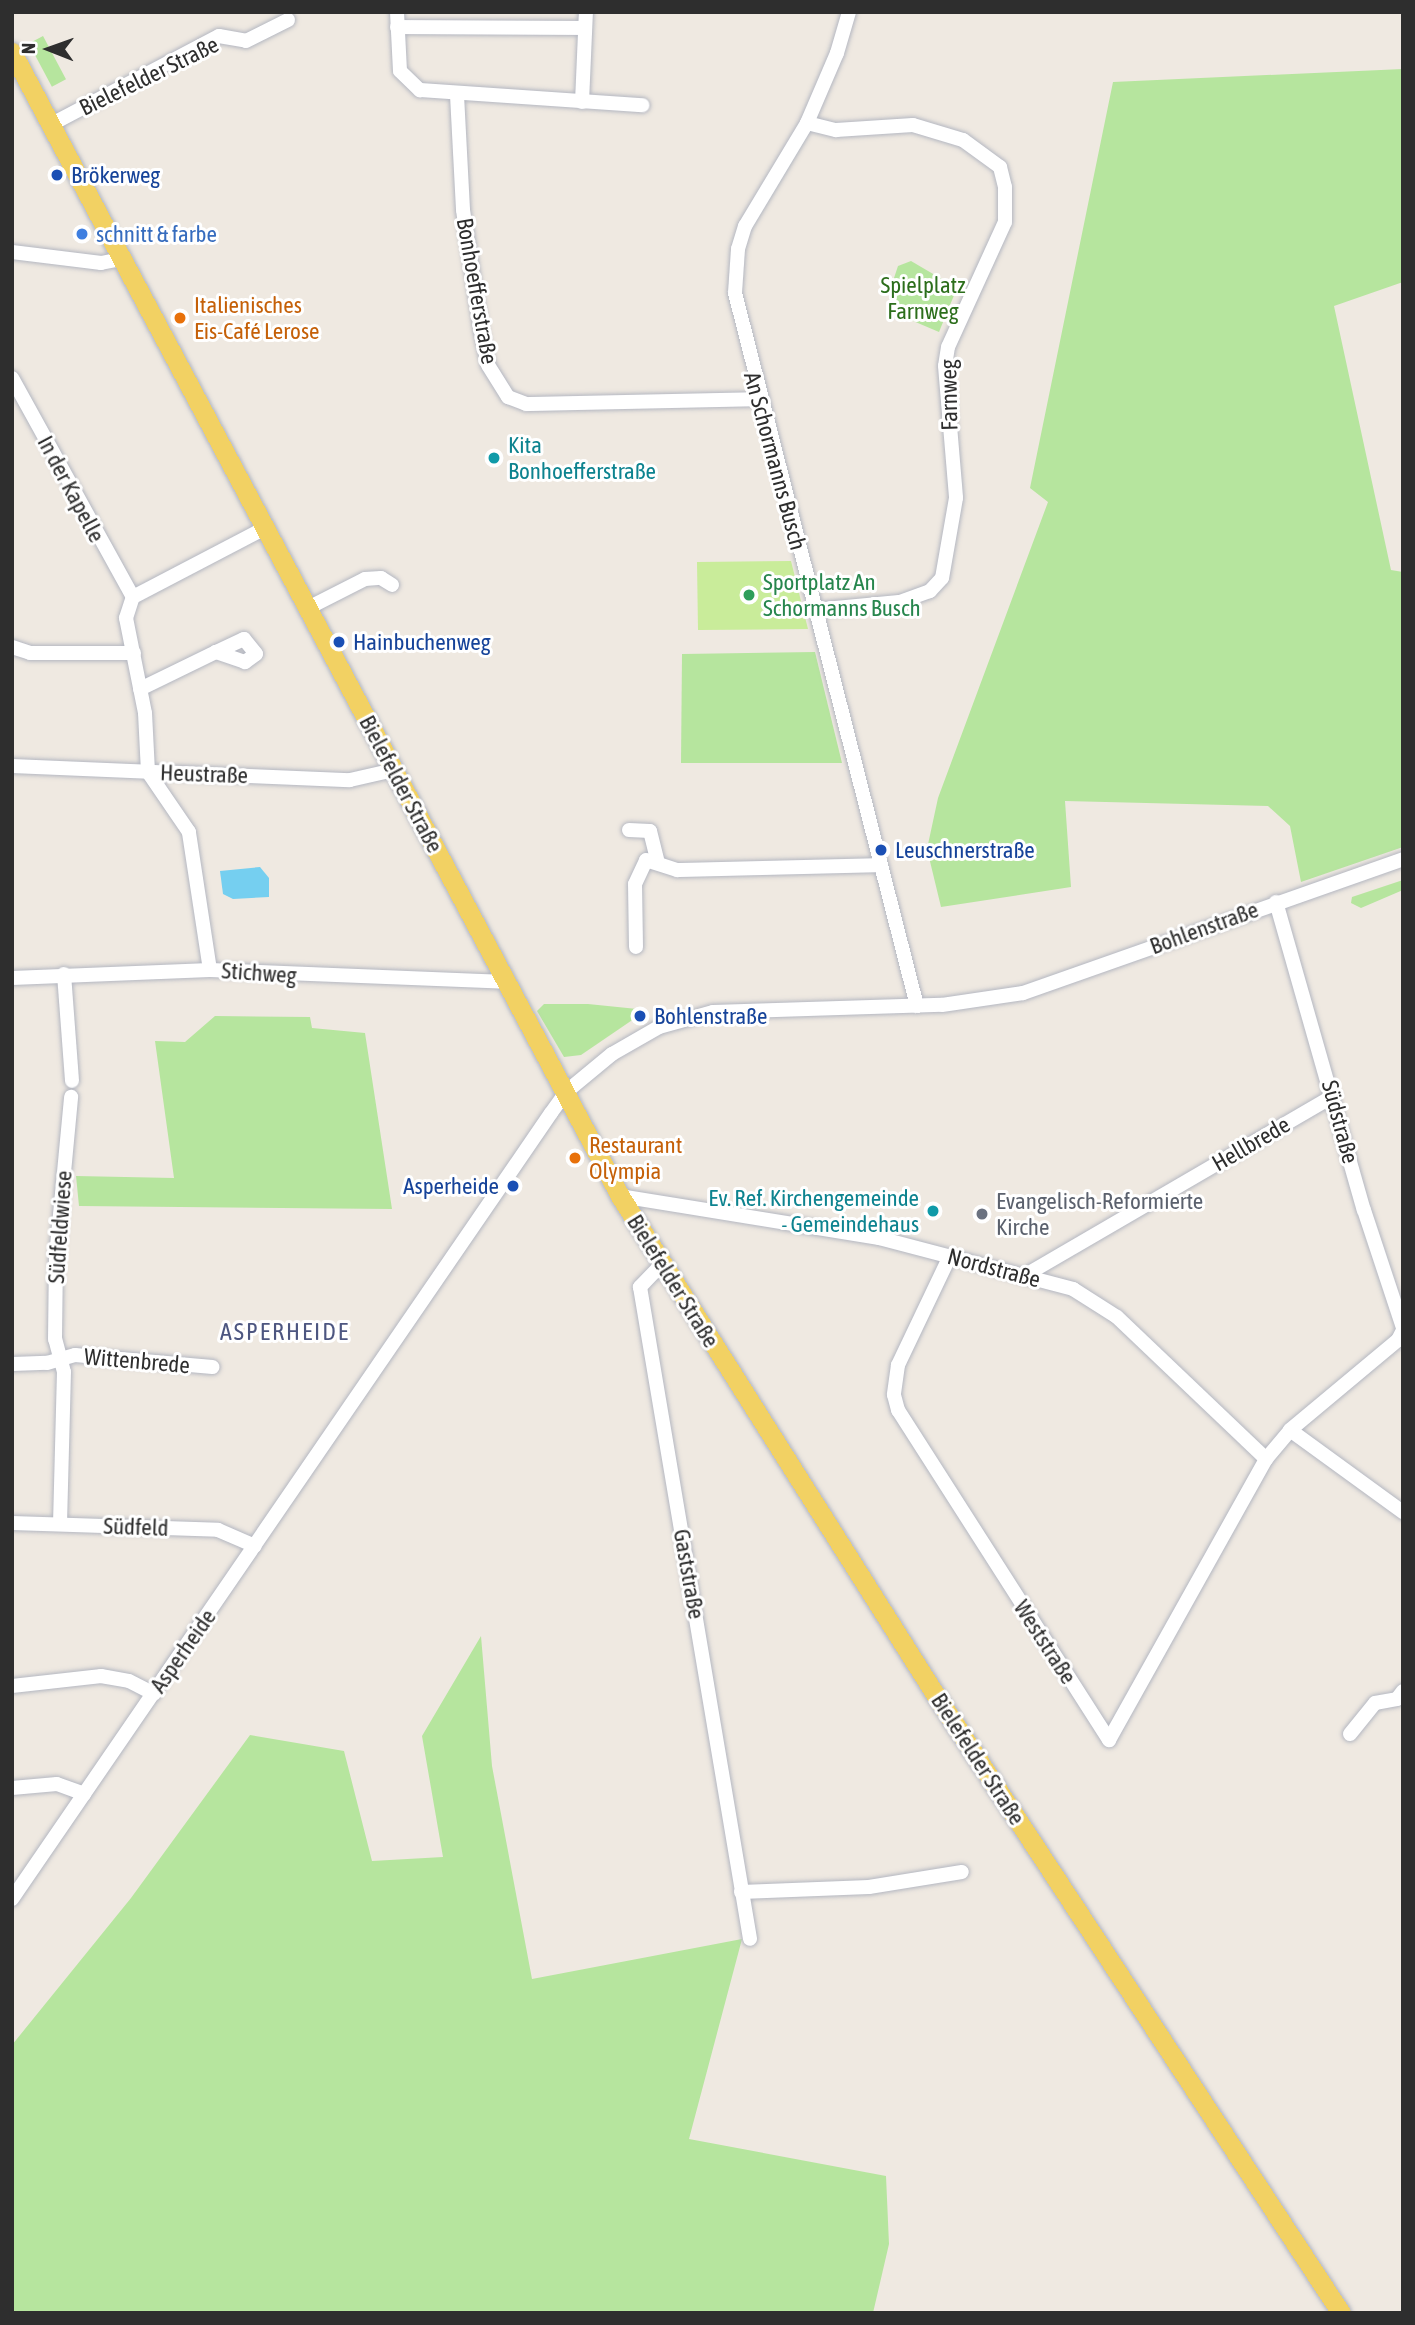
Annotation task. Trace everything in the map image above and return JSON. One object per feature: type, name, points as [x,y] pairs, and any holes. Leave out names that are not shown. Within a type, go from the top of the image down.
[{"type":"main road","name":"Bielefelder Straße","points":[[12,52],[620,1196],[935,1694],[1341,2313]]},
{"type":"street","points":[[397,12],[397,58],[406,81],[430,94],[642,105]]},
{"type":"street","points":[[582,102],[583,28],[586,12]]},
{"type":"street","name":"An Schormanns Busch","points":[[849,12],[837,53],[807,122],[756,203],[738,249],[738,315],[917,1006]]},
{"type":"street","name":"Bielefelder Straße","points":[[50,125],[219,36],[246,41],[288,20]]},
{"type":"street","points":[[397,27],[583,28]]},
{"type":"street","name":"Bonhoefferstraße","points":[[457,95],[463,210],[481,331],[488,365],[508,397],[526,404],[759,399]]},
{"type":"street","name":"Farnweg","points":[[807,122],[836,130],[913,125],[963,140],[1000,167],[1005,187],[1005,222],[948,347],[945,366],[956,498],[942,578],[930,591],[899,602],[814,610]]},
{"type":"street","points":[[12,252],[101,263],[122,259]]},
{"type":"street","name":"In der Kapelle","points":[[12,378],[133,597]]},
{"type":"street","points":[[210,970],[189,831],[148,772],[140,689],[126,618],[133,597],[265,528]]},
{"type":"street","points":[[307,608],[365,579],[381,578],[392,585]]},
{"type":"street","points":[[12,647],[30,653],[134,653]]},
{"type":"street","points":[[140,689],[216,652]]},
{"type":"street","name":"Heustraße","points":[[12,766],[350,780],[394,770]]},
{"type":"street","points":[[629,830],[650,831],[652,861],[635,884],[636,947]]},
{"type":"street","name":"Bohlenstraße","points":[[566,1091],[642,1035],[689,1017],[751,1009],[917,1006],[1023,993],[1278,908],[1403,859]]},
{"type":"street","points":[[652,861],[677,870],[879,866]]},
{"type":"street","name":"Südstraße","points":[[1266,1459],[1290,1430],[1398,1340],[1403,1329],[1364,1210],[1278,908]]},
{"type":"street","name":"Stichweg","points":[[12,978],[210,970],[506,982]]},
{"type":"street","points":[[64,974],[72,1081]]},
{"type":"street","name":"Asperheide","points":[[12,1899],[566,1091]]},
{"type":"street","name":"Hellbrede","points":[[1024,1276],[1333,1096]]},
{"type":"street","name":"Südfeldwiese","points":[[60,1524],[61,1357],[54,1339],[56,1257],[71,1097]]},
{"type":"street","name":"Nordstraße","points":[[620,1196],[879,1238],[1073,1289],[1117,1317],[1266,1459]]},
{"type":"street","name":"Weststraße","points":[[948,1258],[898,1365],[894,1395],[898,1410],[1109,1740],[1266,1459]]},
{"type":"street","name":"Gaststraße","points":[[662,1264],[640,1287],[751,1939]]},
{"type":"street","name":"Wittenbrede","points":[[61,1357],[121,1356],[143,1363],[212,1367]]},
{"type":"street","points":[[12,1364],[47,1363],[61,1357]]},
{"type":"street","points":[[1290,1430],[1403,1512]]},
{"type":"street","name":"Südfeld","points":[[12,1523],[218,1530],[255,1546]]},
{"type":"street","points":[[12,1686],[101,1676],[130,1681],[153,1694]]},
{"type":"street","points":[[1350,1734],[1375,1703],[1397,1699],[1403,1691]]},
{"type":"street","points":[[12,1787],[57,1784],[84,1794]]},
{"type":"street","points":[[741,1892],[869,1887],[962,1872]]},
{"type":"green space","points":[[43,36],[66,79],[52,87],[29,44]]},
{"type":"green space","points":[[1403,69],[1403,282],[1334,306],[1391,570],[1403,572],[1403,847],[1301,882],[1290,826],[1268,806],[1065,801],[1071,887],[941,907],[927,849],[938,798],[1048,502],[1030,488],[1113,82]]},
{"type":"green space","name":"Spielplatz Farnweg","points":[[911,261],[957,288],[939,332],[899,315],[893,281],[898,266]]},
{"type":"green space","name":"Sportplatz An Schormanns Busch","points":[[791,561],[808,629],[698,630],[697,562]]},
{"type":"green space","points":[[815,652],[842,763],[681,763],[682,654]]},
{"type":"green space","points":[[1403,880],[1403,890],[1361,908],[1351,903],[1352,897]]},
{"type":"green space","points":[[544,1004],[588,1004],[647,1010],[581,1055],[564,1057],[537,1011]]},
{"type":"green space","points":[[215,1016],[310,1017],[312,1028],[365,1033],[392,1209],[79,1206],[76,1176],[174,1178],[155,1041],[185,1042]]},
{"type":"green space","points":[[481,1636],[492,1766],[532,1979],[742,1939],[689,2139],[886,2176],[889,2244],[873,2313],[12,2313],[12,2045],[131,1898],[250,1735],[344,1751],[372,1861],[443,1857],[422,1736]]},
{"type":"water","points":[[260,867],[269,878],[269,897],[233,899],[223,894],[220,871]]},
{"type":"place","name":"Brökerweg","points":[[57,175]]},
{"type":"place","name":"schnitt & farbe","points":[[82,234]]},
{"type":"place","name":"Italienisches Eis-Café Lerose","points":[[180,318]]},
{"type":"place","name":"Kita Bonhoefferstraße","points":[[494,458]]},
{"type":"place","name":"Sportplatz An Schormanns Busch","points":[[749,595]]},
{"type":"place","name":"Hainbuchenweg","points":[[339,642]]},
{"type":"place","name":"Leuschnerstraße","points":[[881,850]]},
{"type":"place","name":"Bohlenstraße","points":[[640,1016]]},
{"type":"place","name":"Restaurant Olympia","points":[[575,1158]]},
{"type":"place","name":"Asperheide","points":[[513,1186]]},
{"type":"place","name":"Ev. Ref. Kirchengemeinde - Gemeindehaus","points":[[933,1211]]},
{"type":"place","name":"Evangelisch-Reformierte Kirche","points":[[982,1214]]},
{"type":"district","name":"ASPERHEIDE","points":[[285,1332]]}]
